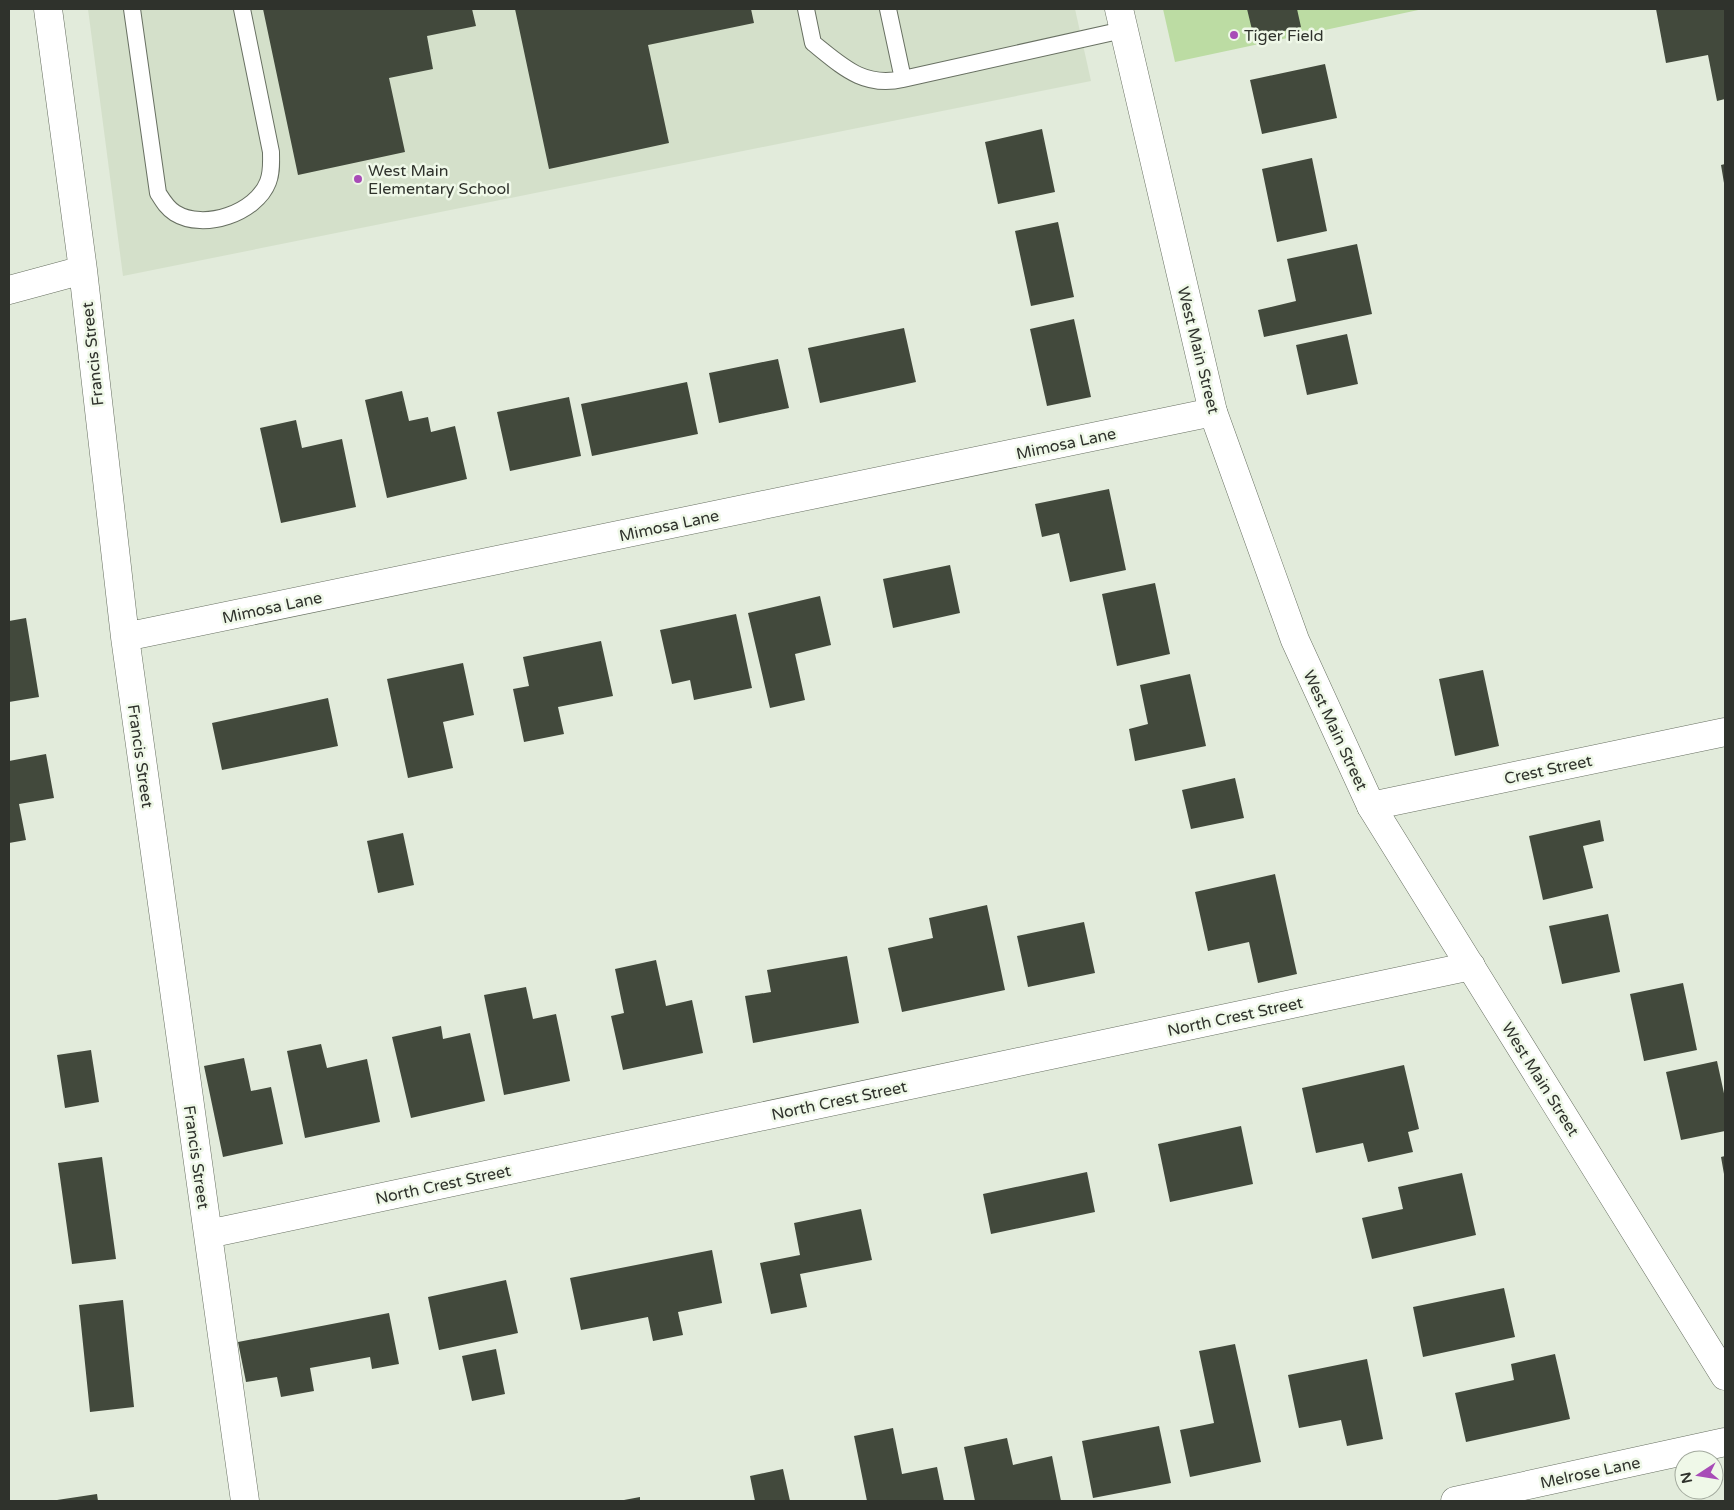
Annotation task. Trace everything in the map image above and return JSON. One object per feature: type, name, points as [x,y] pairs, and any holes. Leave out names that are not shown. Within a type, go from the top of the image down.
[{"type":"street","name":"Francis Street","points":[[48,9],[83,270],[125,637],[244,1501]]},
{"type":"street","name":"West Main Street","points":[[1121,20],[1213,412],[1296,640],[1371,806],[1725,1376]]},
{"type":"street","points":[[9,290],[83,270]]},
{"type":"street","name":"Mimosa Lane","points":[[125,637],[1213,412]]},
{"type":"street","name":"Crest Street","points":[[1371,806],[1725,732]]},
{"type":"street","name":"North Crest Street","points":[[208,1234],[1470,966]]},
{"type":"street","name":"Melrose Lane","points":[[1455,1501],[1725,1442]]},
{"type":"lane","points":[[132,9],[158,193],[166,205],[176,214],[189,219],[202,220],[231,214],[246,208],[263,191],[272,168],[271,152],[242,9]]},
{"type":"lane","points":[[806,9],[813,43],[855,76],[886,83],[1121,20]]},
{"type":"lane","points":[[888,9],[903,79]]},
{"type":"shaded area","name":"West Main Elementary School","points":[[88,9],[1075,9],[1091,81],[123,276]]},
{"type":"green space","name":"Tiger Field","points":[[1163,9],[1423,9],[1175,62]]},
{"type":"building","points":[[263,9],[472,9],[476,26],[427,36],[433,69],[389,78],[405,152],[298,175]]},
{"type":"building","points":[[515,9],[751,9],[754,23],[648,45],[669,143],[549,169]]},
{"type":"building","points":[[1247,9],[1297,9],[1301,27],[1254,38]]},
{"type":"building","points":[[1656,9],[1725,9],[1725,99],[1717,101],[1708,55],[1666,63]]},
{"type":"building","points":[[1325,64],[1337,118],[1262,134],[1250,80]]},
{"type":"building","points":[[1042,129],[1055,192],[998,204],[985,142]]},
{"type":"building","points":[[1312,158],[1327,231],[1277,242],[1262,169]]},
{"type":"building","points":[[1725,164],[1725,183],[1724,183],[1721,165]]},
{"type":"building","points":[[1058,222],[1074,297],[1031,306],[1015,231]]},
{"type":"building","points":[[1357,244],[1372,314],[1264,337],[1258,310],[1296,301],[1287,259]]},
{"type":"building","points":[[1074,319],[1091,397],[1047,406],[1030,329]]},
{"type":"building","points":[[904,328],[916,382],[820,403],[808,348]]},
{"type":"building","points":[[1347,334],[1358,384],[1307,395],[1296,345]]},
{"type":"building","points":[[778,359],[789,408],[719,423],[709,373]]},
{"type":"building","points":[[687,382],[698,434],[592,456],[581,404]]},
{"type":"building","points":[[402,391],[409,421],[428,417],[431,432],[455,426],[467,479],[387,498],[365,400]]},
{"type":"building","points":[[569,397],[581,456],[510,471],[497,412]]},
{"type":"building","points":[[296,420],[302,448],[342,439],[356,507],[281,523],[260,428]]},
{"type":"building","points":[[1109,489],[1126,570],[1070,582],[1059,533],[1042,537],[1035,504]]},
{"type":"building","points":[[950,565],[960,613],[893,628],[883,579]]},
{"type":"building","points":[[1155,583],[1170,654],[1117,666],[1102,594]]},
{"type":"building","points":[[820,596],[831,645],[795,654],[805,700],[770,708],[748,613]]},
{"type":"building","points":[[736,614],[752,688],[694,700],[690,680],[672,684],[660,630]]},
{"type":"building","points":[[26,618],[39,697],[9,702],[9,621]]},
{"type":"building","points":[[601,641],[613,696],[558,707],[564,734],[524,742],[513,689],[529,686],[523,657]]},
{"type":"building","points":[[463,663],[474,715],[443,722],[453,768],[408,778],[387,679]]},
{"type":"building","points":[[1483,670],[1499,746],[1455,756],[1439,679]]},
{"type":"building","points":[[1190,674],[1206,746],[1135,761],[1129,729],[1148,724],[1140,685]]},
{"type":"building","points":[[328,698],[338,746],[222,770],[212,723]]},
{"type":"building","points":[[46,754],[54,798],[19,804],[26,840],[9,843],[9,761]]},
{"type":"building","points":[[1235,778],[1244,818],[1191,829],[1182,790]]},
{"type":"building","points":[[1600,820],[1604,841],[1583,846],[1593,888],[1543,900],[1529,836]]},
{"type":"building","points":[[403,833],[414,885],[378,893],[367,841]]},
{"type":"building","points":[[1275,874],[1297,974],[1258,983],[1249,942],[1208,951],[1195,892]]},
{"type":"building","points":[[987,905],[1005,990],[902,1012],[888,948],[933,938],[929,918]]},
{"type":"building","points":[[1608,914],[1620,972],[1562,984],[1549,926]]},
{"type":"building","points":[[1084,922],[1095,973],[1028,987],[1017,936]]},
{"type":"building","points":[[847,956],[859,1023],[753,1043],[745,996],[771,992],[767,970]]},
{"type":"building","points":[[656,960],[666,1006],[692,1000],[703,1053],[623,1070],[611,1016],[624,1013],[615,969]]},
{"type":"building","points":[[1683,983],[1697,1050],[1644,1061],[1630,994]]},
{"type":"building","points":[[526,987],[533,1019],[556,1014],[570,1081],[504,1095],[484,995]]},
{"type":"building","points":[[441,1026],[443,1039],[470,1033],[485,1101],[411,1118],[392,1037]]},
{"type":"building","points":[[321,1044],[327,1068],[367,1059],[380,1122],[305,1138],[287,1051]]},
{"type":"building","points":[[91,1050],[99,1102],[65,1108],[57,1055]]},
{"type":"building","points":[[244,1058],[251,1091],[271,1087],[283,1144],[223,1157],[204,1066]]},
{"type":"building","points":[[1717,1061],[1725,1098],[1725,1131],[1681,1140],[1666,1072]]},
{"type":"building","points":[[1404,1065],[1419,1129],[1408,1132],[1413,1152],[1368,1162],[1363,1143],[1316,1153],[1302,1088]]},
{"type":"building","points":[[1241,1126],[1253,1184],[1170,1202],[1158,1144]]},
{"type":"building","points":[[1725,1156],[1725,1174],[1724,1174],[1721,1157]]},
{"type":"building","points":[[102,1157],[116,1259],[72,1264],[58,1163]]},
{"type":"building","points":[[1087,1172],[1095,1212],[991,1234],[983,1194]]},
{"type":"building","points":[[1462,1173],[1476,1235],[1372,1259],[1362,1218],[1403,1209],[1398,1187]]},
{"type":"building","points":[[861,1209],[872,1260],[800,1274],[807,1307],[771,1314],[760,1263],[800,1255],[794,1223]]},
{"type":"building","points":[[712,1250],[722,1303],[678,1312],[683,1335],[653,1341],[648,1317],[581,1330],[570,1278]]},
{"type":"building","points":[[506,1280],[518,1333],[439,1350],[428,1297]]},
{"type":"building","points":[[1504,1288],[1515,1337],[1423,1357],[1413,1307]]},
{"type":"building","points":[[123,1300],[134,1407],[90,1412],[79,1305]]},
{"type":"building","points":[[389,1313],[399,1364],[372,1369],[370,1357],[310,1368],[314,1391],[281,1397],[277,1377],[246,1382],[238,1342]]},
{"type":"building","points":[[1235,1344],[1261,1462],[1190,1477],[1180,1430],[1214,1423],[1199,1351]]},
{"type":"building","points":[[496,1349],[505,1394],[472,1401],[462,1356]]},
{"type":"building","points":[[1555,1354],[1570,1419],[1466,1442],[1455,1393],[1514,1380],[1511,1364]]},
{"type":"building","points":[[1367,1359],[1383,1439],[1347,1446],[1341,1420],[1299,1428],[1288,1375]]},
{"type":"building","points":[[1159,1426],[1171,1483],[1093,1498],[1082,1441]]},
{"type":"building","points":[[893,1428],[902,1474],[937,1467],[944,1501],[867,1501],[854,1436]]},
{"type":"building","points":[[1007,1438],[1013,1465],[1052,1456],[1061,1501],[975,1501],[964,1447]]},
{"type":"building","points":[[783,1469],[790,1501],[755,1501],[750,1476]]},
{"type":"building","points":[[97,1494],[98,1501],[57,1501],[57,1500]]},
{"type":"building","points":[[640,1497],[640,1501],[624,1501],[624,1500]]},
{"type":"place","name":"Tiger Field","points":[[1234,35]]},
{"type":"place","name":"West Main Elementary School","points":[[358,179]]}]
